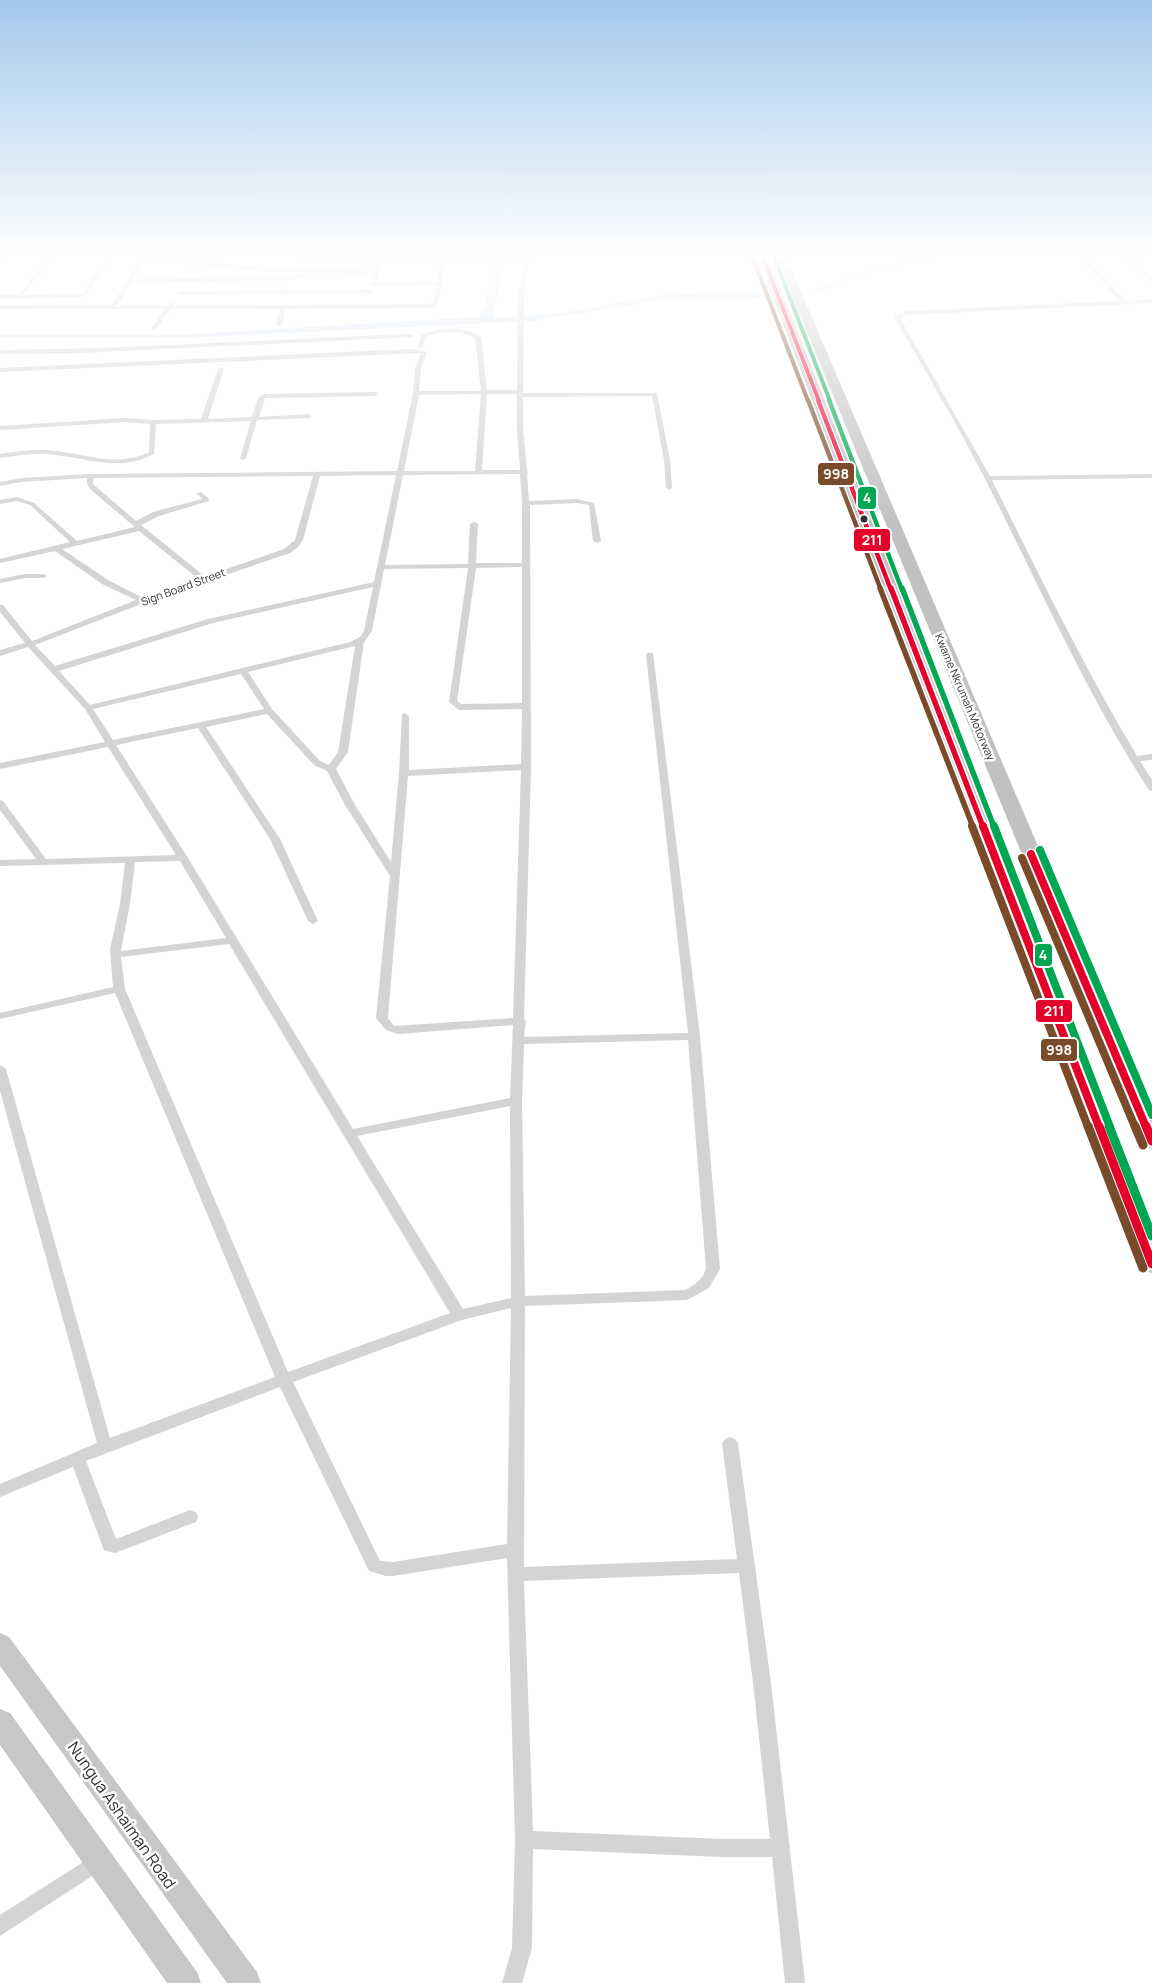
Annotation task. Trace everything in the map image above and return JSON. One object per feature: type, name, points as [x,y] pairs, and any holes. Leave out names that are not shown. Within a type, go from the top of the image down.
[{"type":"highway","name":"Kwame Nkrumah Motorway","points":[[806,345],[1152,1264]]},
{"type":"highway","name":"Kwame Nkrumah Motorway","points":[[809,345],[1152,1141]]},
{"type":"main road","name":"Nungua Ashaiman Road","points":[[0,1645],[108,1792],[172,1885],[246,1983]]},
{"type":"main road","points":[[0,1722],[186,1983]]},
{"type":"street","points":[[0,352],[79,351],[217,345]]},
{"type":"street","points":[[224,360],[228,345]]},
{"type":"street","points":[[478,473],[484,392],[479,345]]},
{"type":"street","points":[[512,1983],[520,1963],[522,1948],[524,1840],[515,1574],[518,1302],[516,1101],[520,1021],[526,767],[526,503],[525,472],[520,430],[521,345]]},
{"type":"street","points":[[913,345],[988,478],[1041,587],[1133,759],[1152,788]]},
{"type":"street","points":[[0,370],[412,351],[424,352],[418,369],[416,393],[379,583],[368,631],[360,641],[88,708]]},
{"type":"street","points":[[204,422],[222,369]]},
{"type":"street","points":[[416,393],[655,394],[667,460],[669,488]]},
{"type":"street","points":[[242,458],[261,398],[269,395],[375,394]]},
{"type":"street","points":[[0,432],[135,422],[204,422],[309,416]]},
{"type":"street","points":[[0,428],[126,420],[135,422]]},
{"type":"street","points":[[0,456],[47,452],[122,462],[142,459],[152,453],[153,422]]},
{"type":"street","points":[[0,484],[22,480],[92,476],[525,472]]},
{"type":"street","name":"Sign Board Street","points":[[0,653],[30,644],[201,578],[275,555],[295,545],[299,540],[317,475]]},
{"type":"street","points":[[92,476],[90,484],[93,489],[201,578]]},
{"type":"street","points":[[988,478],[1152,476]]},
{"type":"street","points":[[0,561],[139,526],[156,514],[207,500],[199,493]]},
{"type":"street","points":[[0,502],[17,499],[32,504],[74,543]]},
{"type":"street","points":[[526,503],[578,502],[592,504],[597,541]]},
{"type":"street","points":[[474,524],[472,566],[453,702],[458,708],[525,706]]},
{"type":"street","points":[[56,548],[105,582],[144,601]]},
{"type":"street","points":[[381,567],[526,565]]},
{"type":"street","points":[[0,581],[25,576],[43,576]]},
{"type":"street","points":[[52,670],[211,621],[379,583]]},
{"type":"street","points":[[0,607],[52,670],[88,708],[183,858],[459,1315]]},
{"type":"street","points":[[331,769],[343,752],[360,641]]},
{"type":"street","points":[[0,1491],[105,1446],[459,1315],[518,1302],[687,1295],[700,1289],[710,1280],[713,1269],[694,1036],[650,655]]},
{"type":"street","points":[[243,671],[269,711],[317,763],[331,769],[350,805],[395,876]]},
{"type":"street","points":[[0,766],[269,711]]},
{"type":"street","points":[[405,716],[404,773],[382,1018],[390,1028],[398,1030],[520,1021]]},
{"type":"street","points":[[200,725],[275,839],[314,921]]},
{"type":"street","points":[[1133,759],[1152,758]]},
{"type":"street","points":[[404,773],[526,767]]},
{"type":"street","points":[[0,803],[43,861]]},
{"type":"street","points":[[0,862],[183,858]]},
{"type":"street","points":[[130,859],[128,887],[115,955],[119,989],[284,1380],[375,1566],[393,1569],[515,1550]]},
{"type":"street","points":[[115,955],[233,940]]},
{"type":"street","points":[[0,1016],[119,989]]},
{"type":"street","points":[[518,1041],[694,1036]]},
{"type":"street","points":[[0,1069],[105,1446]]},
{"type":"street","points":[[349,1134],[516,1101]]},
{"type":"street","points":[[730,1443],[762,1684],[795,1983]]},
{"type":"street","points":[[76,1458],[110,1545],[115,1546],[190,1518]]},
{"type":"street","points":[[515,1574],[745,1566]]},
{"type":"street","points":[[524,1840],[721,1848],[780,1848]]},
{"type":"street","points":[[0,1926],[100,1861]]},
{"type":"transit line","name":"998","points":[[786,345],[1143,1268]]},
{"type":"transit line","name":"211","points":[[797,345],[1152,1264]]},
{"type":"transit line","name":"4","points":[[808,345],[1152,1236]]},
{"type":"transit line","name":"4","points":[[1040,850],[1152,1115]]},
{"type":"transit line","name":"211","points":[[1031,854],[1152,1141]]},
{"type":"transit line","name":"998","points":[[1022,858],[1143,1145]]}]
